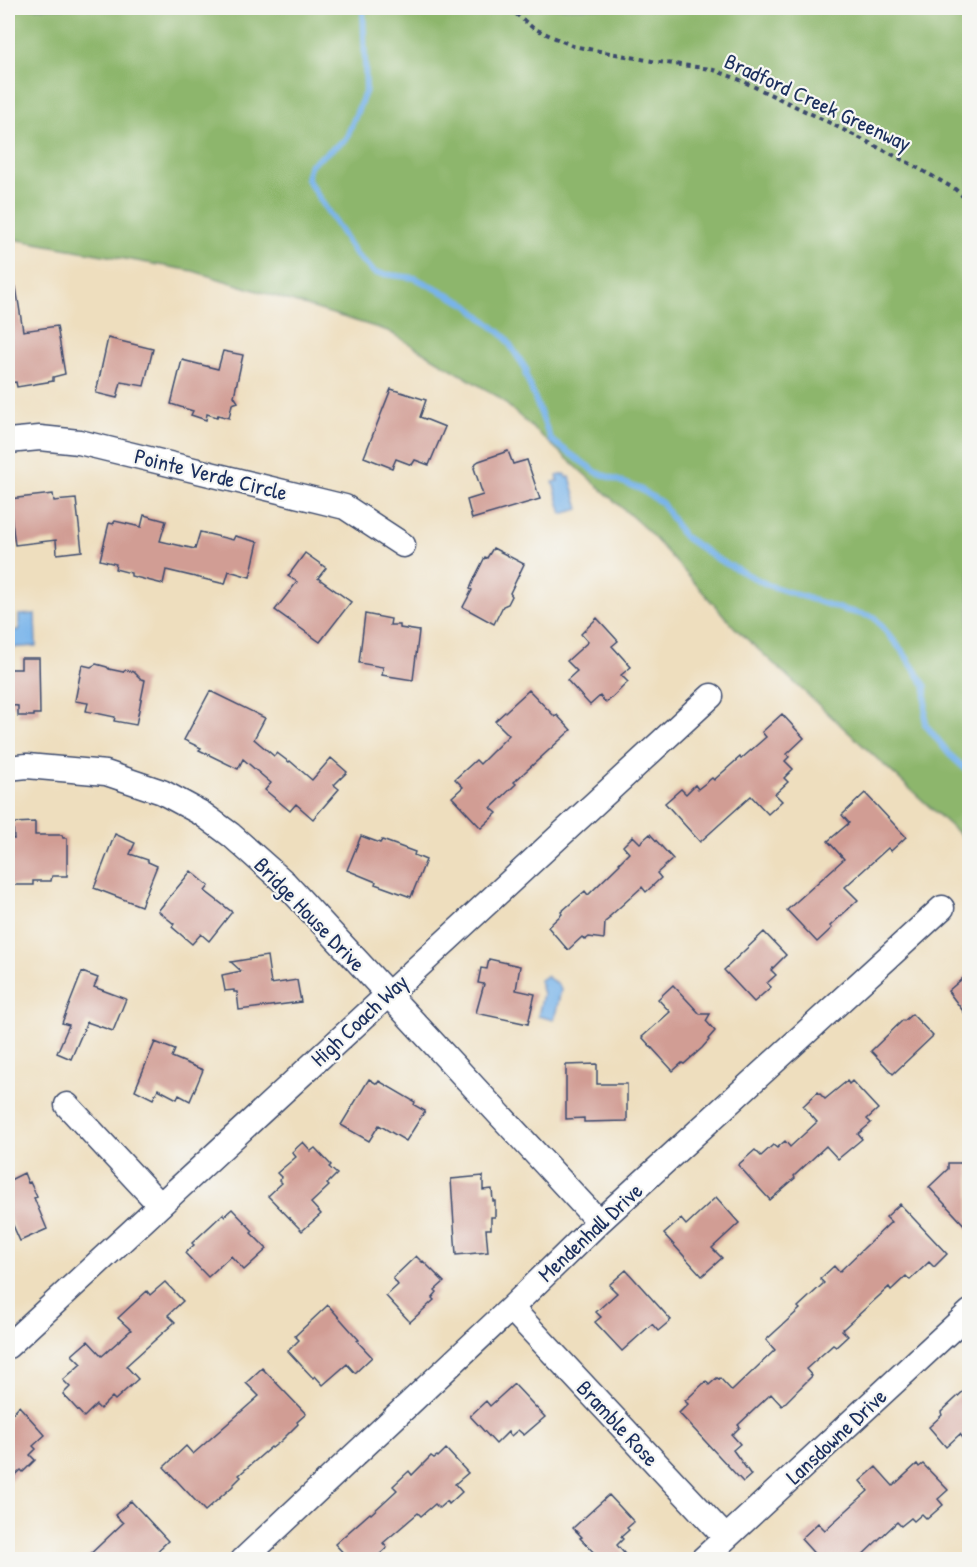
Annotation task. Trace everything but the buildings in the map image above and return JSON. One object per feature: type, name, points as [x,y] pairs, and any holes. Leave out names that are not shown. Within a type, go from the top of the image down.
[{"type":"street","name":"Pointe Verde Circle","points":[[8,441],[40,438],[79,442],[345,507],[403,546]]},
{"type":"street","name":"High Coach Way","points":[[8,1346],[711,696]]},
{"type":"street","name":"Bridge House Drive","points":[[8,768],[27,766],[106,773],[162,792],[201,813],[231,835],[284,882],[599,1222]]},
{"type":"street","name":"Mendenhall Drive","points":[[243,1560],[599,1222],[942,908]]},
{"type":"street","points":[[67,1106],[160,1206]]},
{"type":"street","name":"Bramble Rose","points":[[511,1308],[726,1538]]},
{"type":"street","name":"Lansdowne Drive","points":[[702,1560],[969,1312]]},
{"type":"path","name":"Bradford Creek Greenway","points":[[509,8],[533,28],[573,46],[652,61],[711,69],[738,79],[909,163],[955,189],[969,203]]},
{"type":"green space","points":[[8,8],[969,8],[969,843],[736,629],[648,531],[497,396],[388,331],[193,271],[8,238]]},
{"type":"water","points":[[565,474],[566,478],[570,477],[579,509],[562,514],[553,482],[558,481],[557,476]]},
{"type":"water","points":[[35,614],[36,646],[8,648],[8,631],[19,630],[19,615]]},
{"type":"water","points":[[546,976],[561,990],[554,1020],[538,1016],[543,994],[539,981]]},
{"type":"waterway","points":[[363,8],[366,90],[346,139],[310,165],[307,179],[356,255],[375,273],[415,278],[466,304],[505,337],[527,371],[525,373],[551,440],[596,472],[640,489],[662,503],[683,536],[719,560],[768,585],[844,610],[874,617],[903,652],[926,687],[925,724],[950,755],[970,773]]}]
